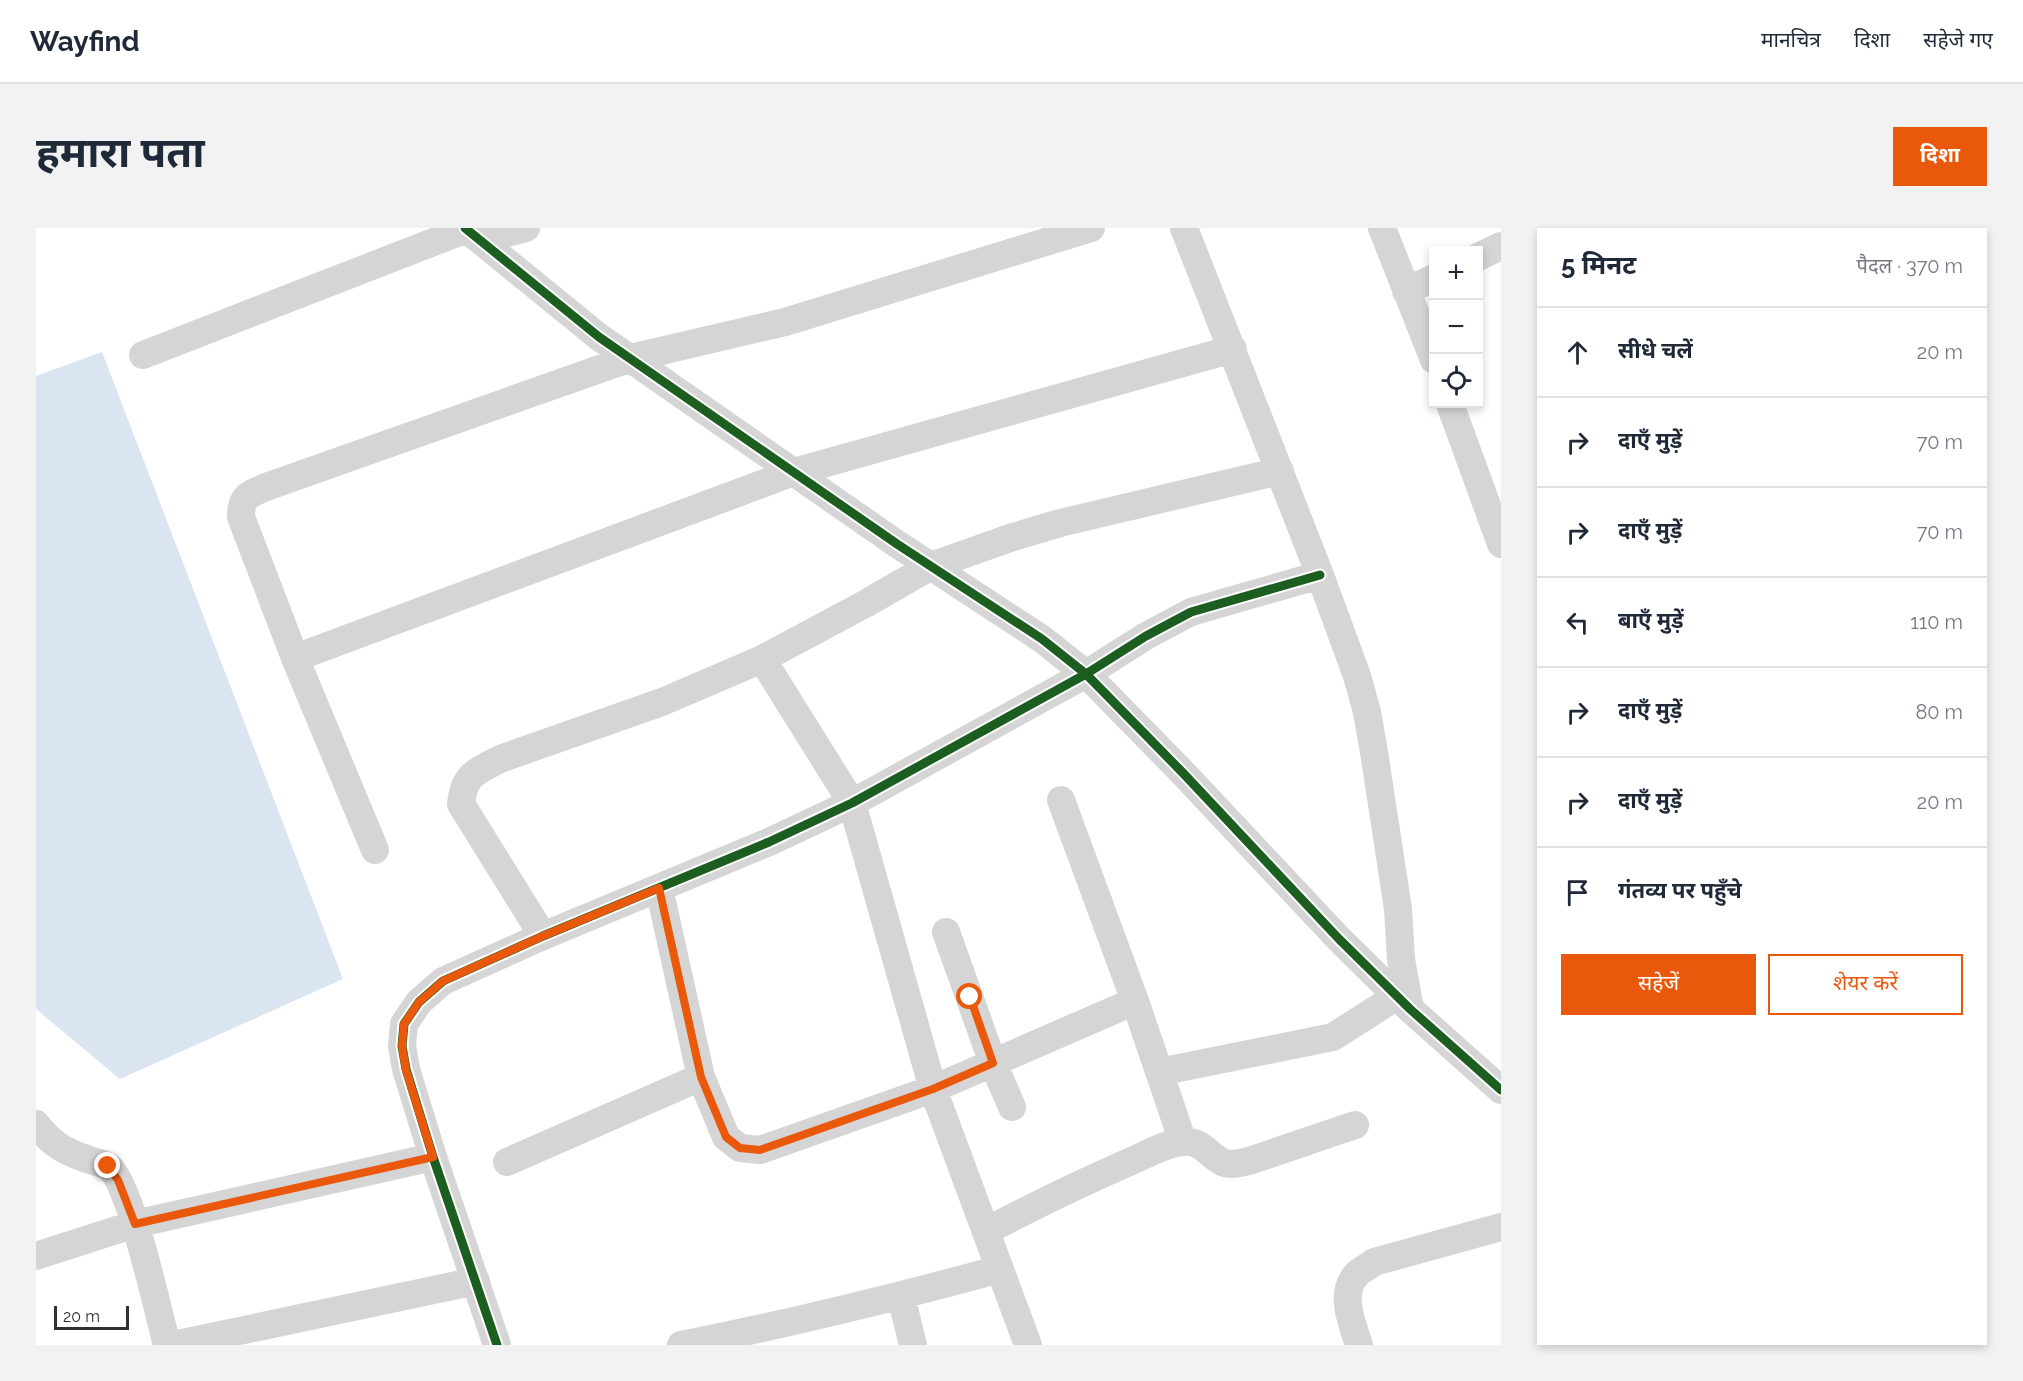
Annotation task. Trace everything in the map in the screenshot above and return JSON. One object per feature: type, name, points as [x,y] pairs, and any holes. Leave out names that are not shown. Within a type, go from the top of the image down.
[{"type":"street","points":[[142,355],[471,232],[526,228]]},
{"type":"street","points":[[375,850],[295,658],[242,518],[241,504],[246,496],[631,358],[785,321],[1091,228]]},
{"type":"street","points":[[1184,228],[1320,575],[1367,712],[1398,909],[1404,1003]]},
{"type":"street","points":[[1382,228],[1432,354]]},
{"type":"street","points":[[471,232],[600,337],[930,566],[1042,639],[1086,674],[1339,939],[1404,1003],[1499,1086]]},
{"type":"street","points":[[1483,255],[1501,246]]},
{"type":"street","points":[[1406,291],[1429,280]]},
{"type":"street","points":[[295,658],[794,472],[1233,349]]},
{"type":"street","points":[[1451,408],[1501,544]]},
{"type":"street","points":[[543,936],[461,804],[463,787],[476,772],[500,759],[662,702],[762,659],[930,566],[1010,538],[1060,524],[1280,471]]},
{"type":"street","points":[[497,1345],[406,1070],[402,1046],[404,1024],[419,1002],[443,981],[543,936],[769,842],[852,803],[1086,674],[1146,636],[1191,612],[1320,575]]},
{"type":"street","points":[[762,659],[852,803],[933,1089],[1028,1345]]},
{"type":"street","points":[[1061,800],[1135,1002],[1183,1142]]},
{"type":"street","points":[[659,888],[701,1077],[726,1137],[740,1148],[760,1150],[933,1089],[1135,1002]]},
{"type":"street","points":[[946,932],[993,1063],[1012,1107]]},
{"type":"street","points":[[1159,1072],[1333,1037],[1404,1003]]},
{"type":"street","points":[[507,1162],[701,1077]]},
{"type":"street","points":[[36,1124],[48,1139],[63,1151],[108,1166],[118,1180],[135,1224],[167,1345]]},
{"type":"street","points":[[986,1231],[1066,1190],[1164,1147],[1183,1142],[1196,1142],[1222,1162],[1233,1164],[1249,1161],[1355,1125]]},
{"type":"street","points":[[36,1256],[135,1224],[433,1157]]},
{"type":"street","points":[[1359,1345],[1348,1302],[1348,1292],[1356,1275],[1374,1262],[1501,1227]]},
{"type":"street","points":[[681,1345],[752,1338],[1000,1269]]},
{"type":"street","points":[[173,1345],[476,1281]]},
{"type":"street","points":[[901,1296],[914,1345]]},
{"type":"shaded area","points":[[102,352],[343,979],[120,1079],[36,1009],[36,376]]},
{"type":"cycle path","points":[[465,228],[599,337],[897,544],[1042,639],[1086,674],[1339,939],[1410,1009],[1501,1090]]},
{"type":"cycle path","points":[[497,1345],[433,1157],[406,1069],[402,1046],[404,1024],[419,1002],[443,981],[543,936],[769,842],[852,803],[1086,674],[1146,636],[1191,612],[1320,575]]},
{"type":"route","points":[[108,1166],[118,1180],[135,1224],[433,1157],[406,1070],[402,1046],[404,1024],[419,1002],[443,981],[659,888],[701,1077],[726,1137],[740,1148],[760,1150],[933,1089],[993,1063],[970,997]]}]
